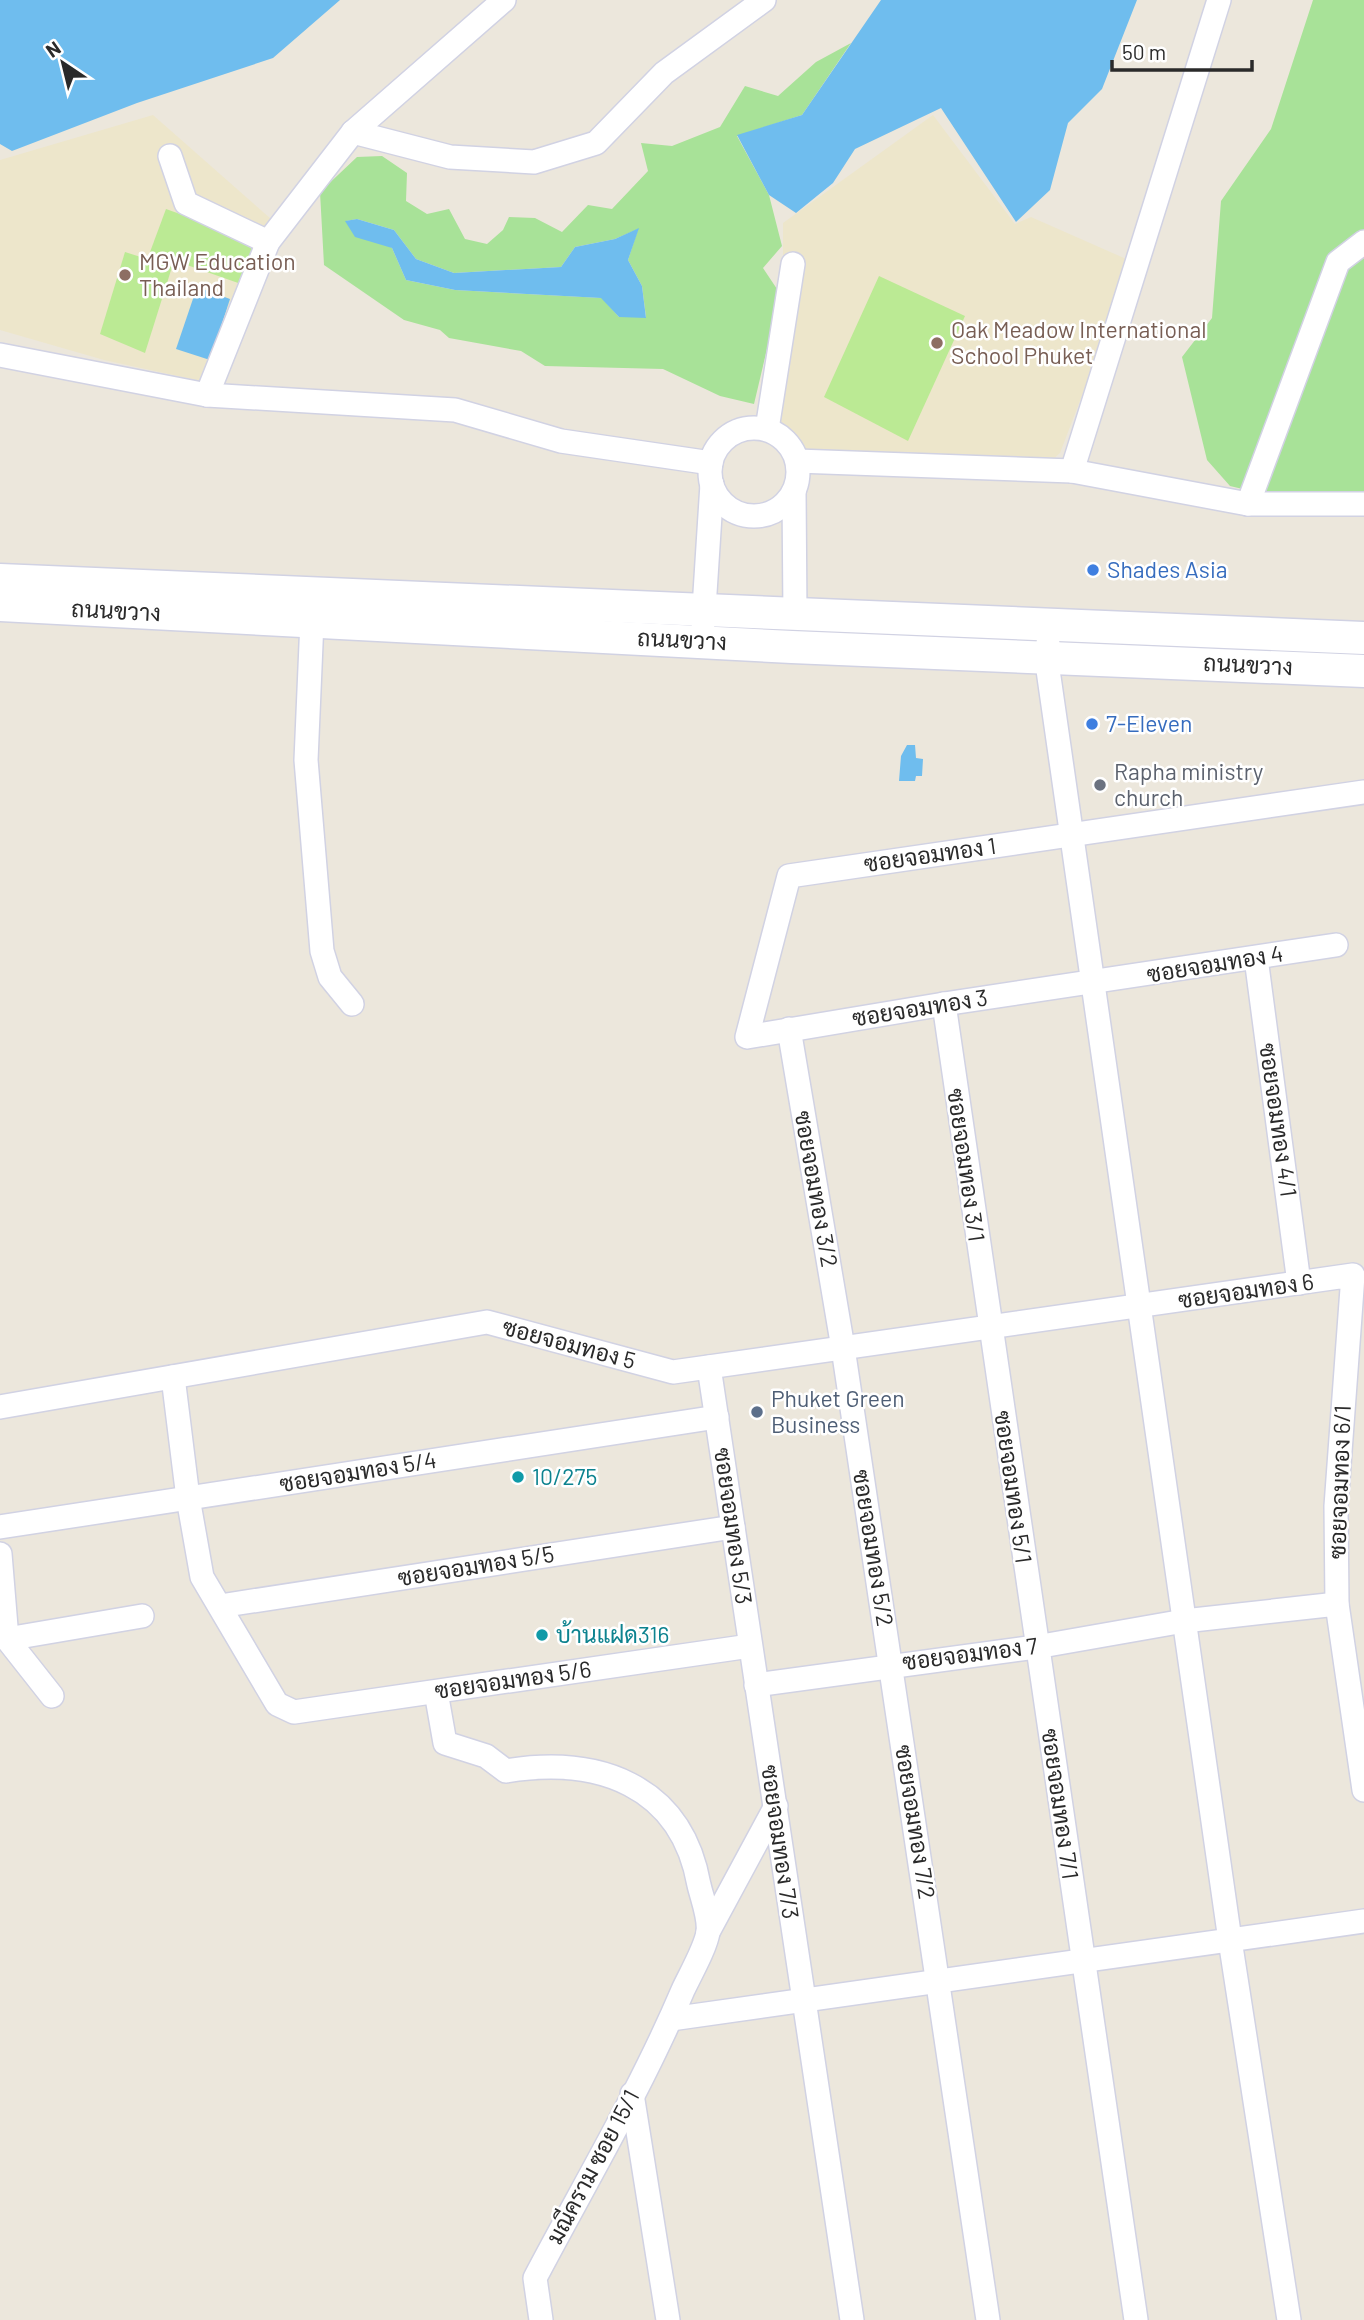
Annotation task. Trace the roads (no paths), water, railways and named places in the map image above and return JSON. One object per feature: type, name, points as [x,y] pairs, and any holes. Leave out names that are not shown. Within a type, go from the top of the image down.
[{"type":"main road","name":"ถนนขวาง","points":[[0,580],[228,603],[703,626],[1046,656],[1354,670]]},
{"type":"main road","name":"ถนนขวาง","points":[[0,605],[228,603],[312,621],[703,626],[795,615],[1357,638]]},
{"type":"main road","points":[[1354,670],[1357,638]]},
{"type":"street","points":[[207,396],[268,242],[353,132],[504,0]]},
{"type":"street","points":[[353,132],[450,157],[534,162],[596,143],[664,73],[764,0]]},
{"type":"street","points":[[1072,471],[1219,0]]},
{"type":"street","points":[[170,156],[186,203],[268,242]]},
{"type":"street","points":[[1248,504],[1338,262],[1364,243]]},
{"type":"street","points":[[766,429],[793,264]]},
{"type":"street","points":[[0,355],[207,396],[455,410],[561,441],[712,473]]},
{"type":"street","points":[[703,626],[712,473],[717,448],[736,432],[752,428],[766,429],[785,440],[797,461],[798,475],[794,491],[795,615]]},
{"type":"street","points":[[797,461],[1072,471],[1248,504],[1364,504]]},
{"type":"street","points":[[712,473],[726,506],[741,513],[755,516],[770,513],[785,503],[794,491]]},
{"type":"street","points":[[312,621],[306,760],[322,951],[330,977],[352,1004]]},
{"type":"street","points":[[1051,624],[1046,656],[1230,1940],[1289,2320]]},
{"type":"street","name":"ซอยจอมทอง 1","points":[[747,1037],[789,876],[1364,792]]},
{"type":"street","name":"ซอยจอมทอง 4","points":[[1093,983],[1336,945]]},
{"type":"street","name":"ซอยจอมทอง 4/1","points":[[1256,958],[1300,1283]]},
{"type":"street","name":"ซอยจอมทอง 3","points":[[747,1037],[944,1004],[1093,983]]},
{"type":"street","name":"ซอยจอมทอง 3/1","points":[[944,1004],[989,1327]]},
{"type":"street","name":"ซอยจอมทอง 3/2","points":[[789,1029],[843,1348]]},
{"type":"street","name":"ซอยจอมทอง 6","points":[[1139,1306],[1353,1275]]},
{"type":"street","name":"ซอยจอมทอง 6/1","points":[[1353,1275],[1336,1506],[1337,1604],[1364,1790]]},
{"type":"street","name":"ซอยจอมทอง 5","points":[[0,1408],[487,1322],[673,1372],[1139,1306]]},
{"type":"street","name":"ซอยจอมทอง 5/1","points":[[989,1327],[1036,1647]]},
{"type":"street","name":"ซอยจอมทอง 5/2","points":[[843,1348],[891,1664]]},
{"type":"street","name":"ซอยจอมทอง 5/3","points":[[709,1367],[756,1685]]},
{"type":"street","points":[[173,1377],[187,1498],[202,1577],[220,1606]]},
{"type":"street","name":"ซอยจอมทอง 5/4","points":[[0,1527],[717,1417]]},
{"type":"street","name":"ซอยจอมทอง 5/5","points":[[220,1606],[733,1527]]},
{"type":"street","points":[[0,1555],[7,1639],[52,1696]]},
{"type":"street","name":"ซอยจอมทอง 7","points":[[756,1685],[891,1664],[1036,1647],[1184,1621],[1337,1604]]},
{"type":"street","name":"ซอยจอมทอง 5/6","points":[[220,1606],[277,1704],[294,1712],[750,1646]]},
{"type":"street","points":[[7,1639],[142,1616]]},
{"type":"street","name":"ซอยจอมทอง 7/1","points":[[1036,1647],[1136,2320]]},
{"type":"street","name":"ซอยจอมทอง 7/2","points":[[891,1664],[940,1981],[988,2320]]},
{"type":"street","name":"ซอยจอมทอง 7/3","points":[[756,1685],[852,2320]]},
{"type":"street","points":[[436,1692],[446,1743],[486,1756],[506,1770],[543,1765],[595,1770],[634,1784],[666,1811],[695,1864],[708,1931]]},
{"type":"street","name":"มณีคราม ซอย 15/1","points":[[541,2320],[535,2278],[671,2019],[708,1931],[776,1806]]},
{"type":"street","points":[[671,2019],[1364,1921]]},
{"type":"street","points":[[632,2094],[668,2320]]},
{"type":"water","points":[[0,0],[340,0],[273,58],[137,103],[12,151],[0,144]]},
{"type":"water","points":[[881,0],[1137,0],[1102,89],[1068,123],[1050,190],[1016,222],[941,108],[855,149],[833,183],[796,213],[769,195],[737,135],[802,115]]},
{"type":"water","points":[[357,219],[394,230],[416,259],[454,273],[561,267],[575,247],[615,239],[639,228],[628,260],[642,286],[646,318],[619,317],[601,298],[455,290],[406,280],[392,248],[355,237],[345,221]]},
{"type":"water","points":[[197,287],[230,299],[210,360],[176,349]]},
{"type":"water","points":[[907,745],[915,745],[916,758],[923,759],[922,776],[916,776],[915,781],[899,781],[901,756]]},
{"type":"place","name":"MGW Education Thailand","points":[[125,275]]},
{"type":"place","name":"Oak Meadow International School Phuket","points":[[937,343]]},
{"type":"place","name":"Shades Asia","points":[[1093,570]]},
{"type":"place","name":"7-Eleven","points":[[1092,724]]},
{"type":"place","name":"Rapha ministry church","points":[[1100,785]]},
{"type":"place","name":"Phuket Green Business","points":[[757,1412]]},
{"type":"place","name":"10/275","points":[[518,1477]]},
{"type":"place","name":"บ้านแฝด316","points":[[542,1635]]}]
